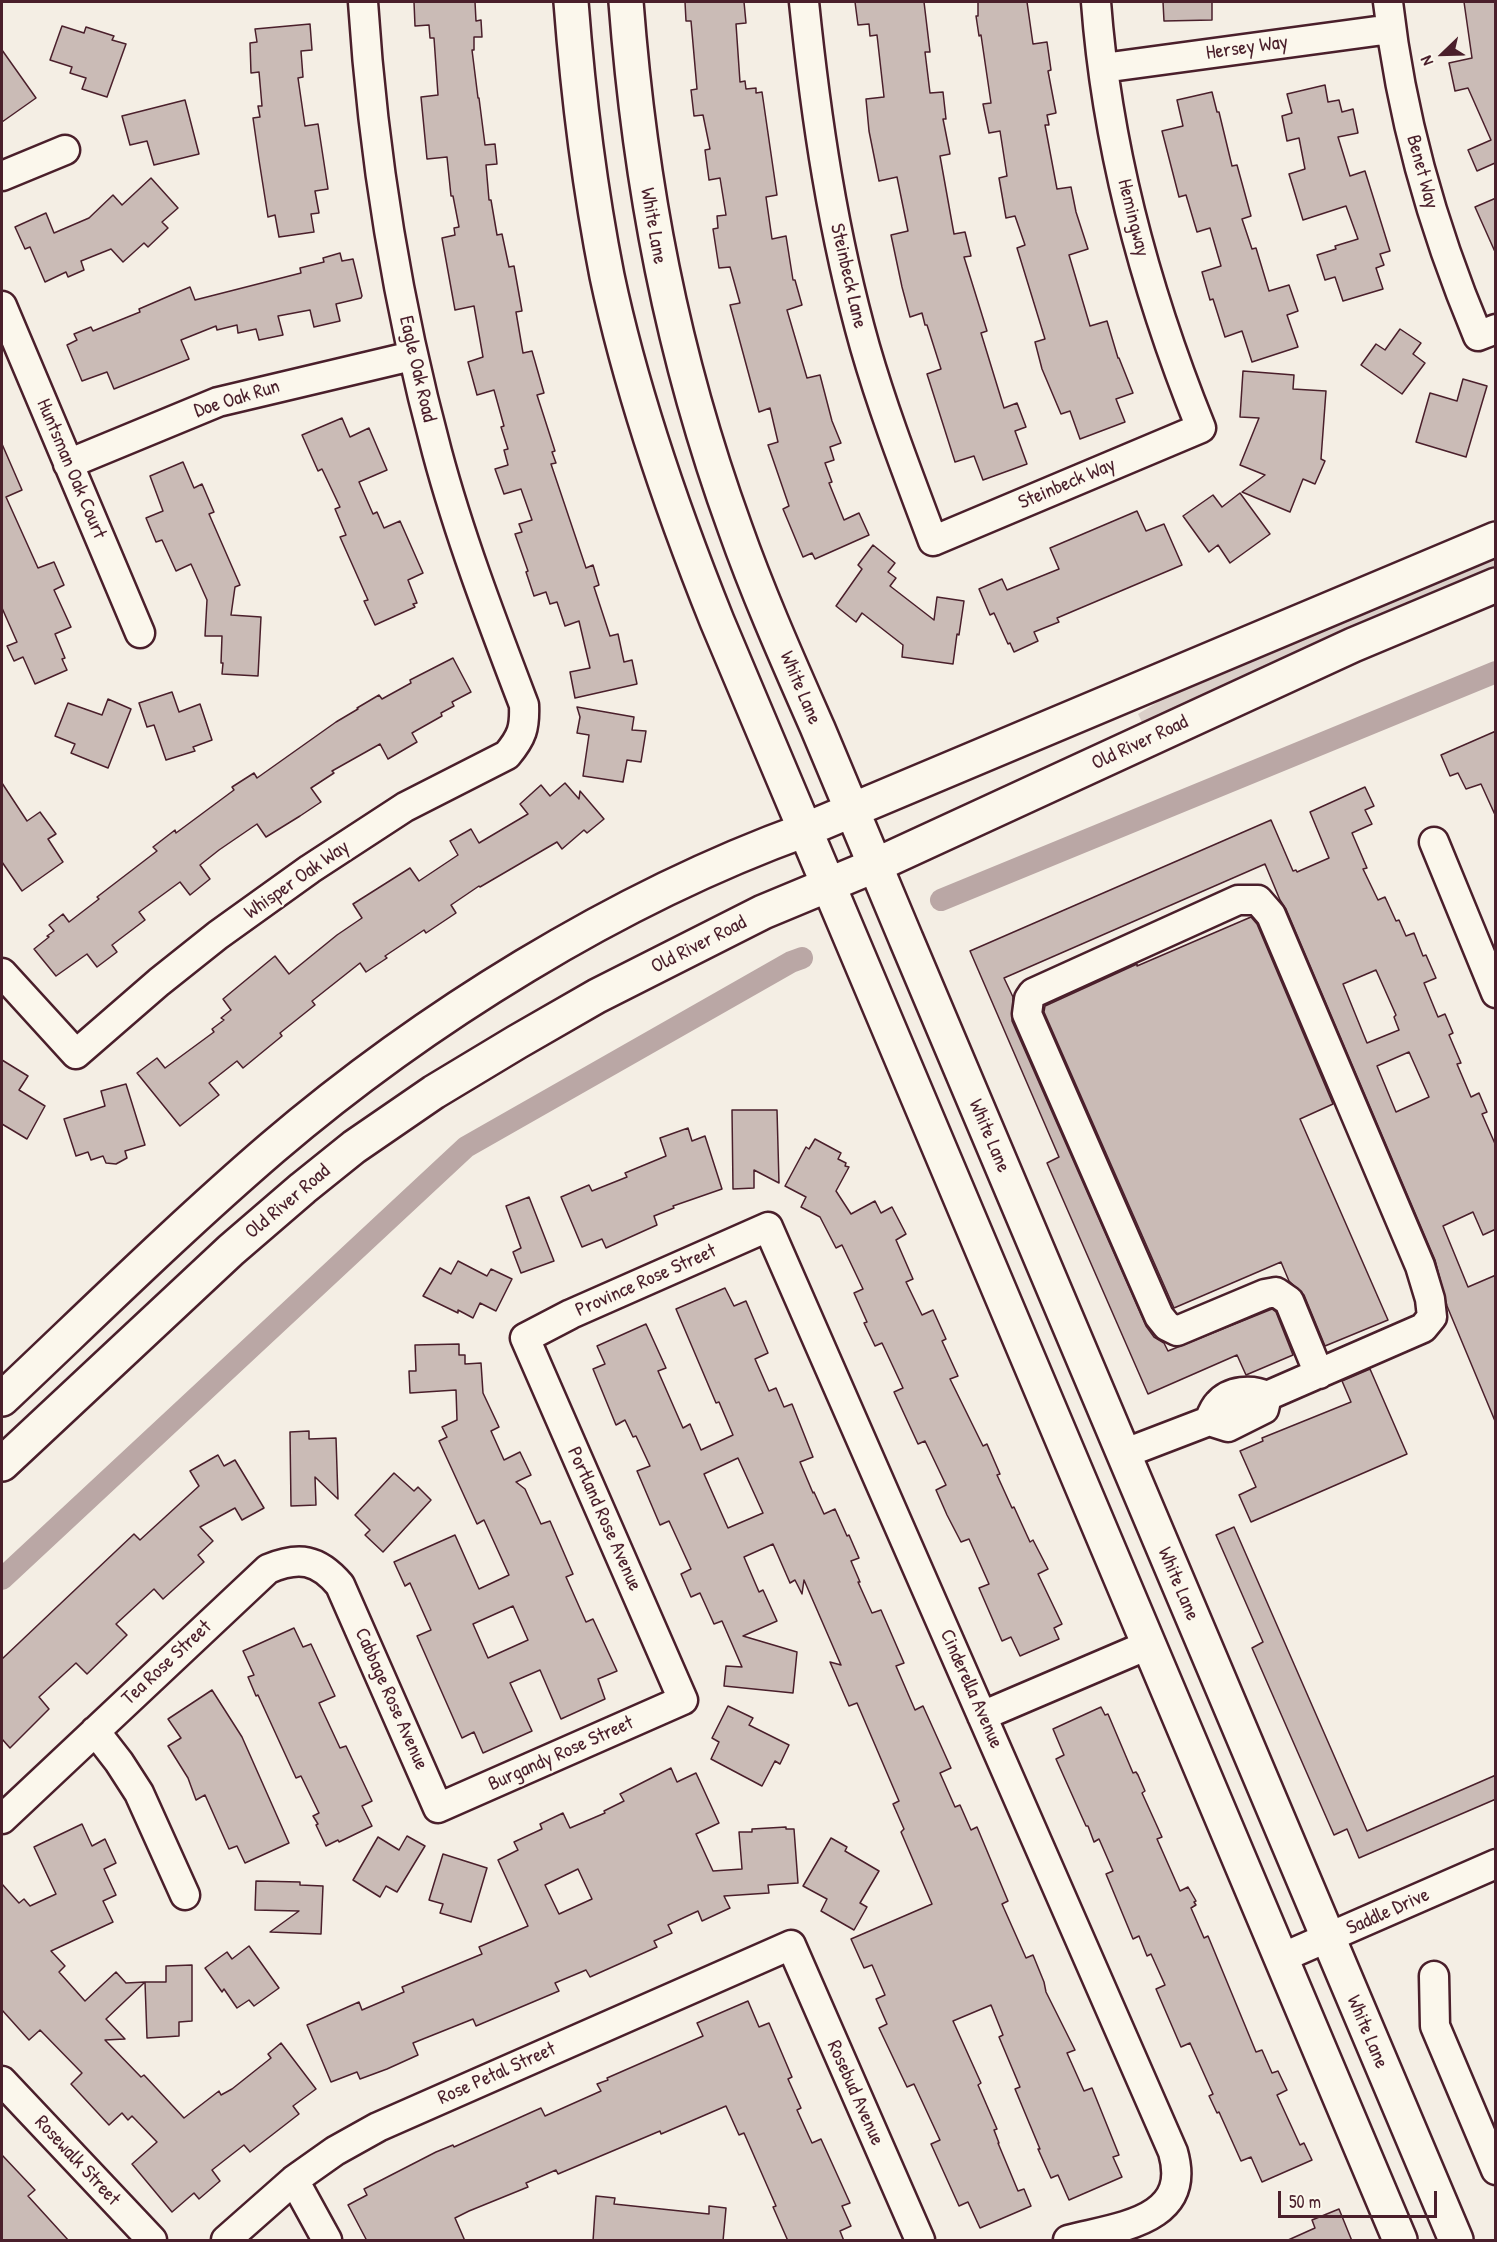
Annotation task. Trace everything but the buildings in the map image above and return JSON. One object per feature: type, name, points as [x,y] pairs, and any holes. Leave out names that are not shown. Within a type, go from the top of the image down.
[{"type":"main road","points":[[571,2],[577,80],[590,178],[608,276],[631,372],[680,529],[1400,2241]]},
{"type":"main road","name":"White Lane","points":[[626,2],[632,79],[644,177],[662,275],[685,371],[735,528],[771,620],[1456,2241]]},
{"type":"main road","points":[[2,1399],[198,1215],[272,1148],[325,1105],[406,1045],[490,988],[578,936],[678,884],[760,847],[1496,539]]},
{"type":"main road","name":"Old River Road","points":[[2,1464],[231,1250],[354,1147],[434,1092],[597,996],[763,912],[876,864],[1353,645],[1496,585]]},
{"type":"main road","points":[[1014,1325],[1027,1332],[1037,1345],[1080,1431],[1087,1439],[1121,1448]]},
{"type":"street","name":"Eagle Oak Road","points":[[363,2],[374,137],[383,200],[412,356],[437,454],[469,560],[524,705],[525,723]]},
{"type":"street","name":"Steinbeck Lane","points":[[804,2],[822,154],[843,262],[865,347],[891,431],[933,541]]},
{"type":"street","name":"Hemingway","points":[[1096,2],[1103,68],[1132,221],[1159,314],[1201,428]]},
{"type":"street","name":"Benet Way","points":[[1388,2],[1403,98],[1420,173],[1443,247],[1487,332]]},
{"type":"street","name":"Hersey Way","points":[[1103,68],[1391,29]]},
{"type":"street","points":[[2,177],[65,150]]},
{"type":"street","name":"Huntsman Oak Court","points":[[2,306],[140,633]]},
{"type":"street","name":"Doe Oak Run","points":[[68,464],[218,402],[412,356]]},
{"type":"street","name":"Steinbeck Way","points":[[933,541],[1201,428]]},
{"type":"street","name":"Whisper Oak Way","points":[[2,973],[76,1054],[159,982],[310,869],[405,807],[507,755],[519,741],[525,723]]},
{"type":"street","points":[[1434,842],[1489,960],[1496,993]]},
{"type":"street","points":[[1121,1448],[1209,1421],[1218,1403],[1230,1396],[1246,1391],[1257,1391],[1267,1396],[1319,1374],[1423,1328],[1432,1317],[1430,1299],[1420,1266],[1271,915],[1258,900],[1238,900],[1033,993],[1029,999],[1027,1014],[1159,1317],[1167,1326],[1177,1331],[1265,1294],[1276,1292],[1288,1300],[1319,1374]]},
{"type":"street","name":"Province Rose Street","points":[[525,1338],[571,1314],[768,1227]]},
{"type":"street","name":"Cinderella Avenue","points":[[768,1227],[1173,2151],[1177,2165],[1176,2181],[1172,2196],[1161,2209],[1148,2219],[1068,2241]]},
{"type":"street","name":"Portland Rose Avenue","points":[[525,1338],[683,1700]]},
{"type":"street","name":"Tea Rose Street","points":[[2,1819],[268,1569],[285,1562],[301,1561],[316,1564],[330,1572],[344,1591]]},
{"type":"street","name":"Cabbage Rose Avenue","points":[[344,1591],[438,1808]]},
{"type":"street","points":[[982,1716],[1148,1645]]},
{"type":"street","name":"Burgandy Rose Street","points":[[438,1808],[683,1700]]},
{"type":"street","points":[[95,1731],[139,1793],[185,1895]]},
{"type":"street","name":"Saddle Drive","points":[[1281,1958],[1496,1864]]},
{"type":"street","name":"Rose Petal Street","points":[[226,2241],[294,2180],[335,2151],[393,2120],[791,1945]]},
{"type":"street","name":"Rosebud Avenue","points":[[791,1945],[920,2241]]},
{"type":"street","points":[[1434,1976],[1435,2026],[1496,2170]]},
{"type":"street","name":"Rosewalk Street","points":[[2,2081],[152,2241]]},
{"type":"street","points":[[294,2180],[327,2241]]},
{"type":"shaded area","points":[[1495,560],[1495,570],[1142,722],[1138,714],[1179,689]]},
{"type":"waterway","points":[[941,900],[1496,672]]},
{"type":"waterway","points":[[2,1579],[466,1147],[791,962],[802,958]]}]
